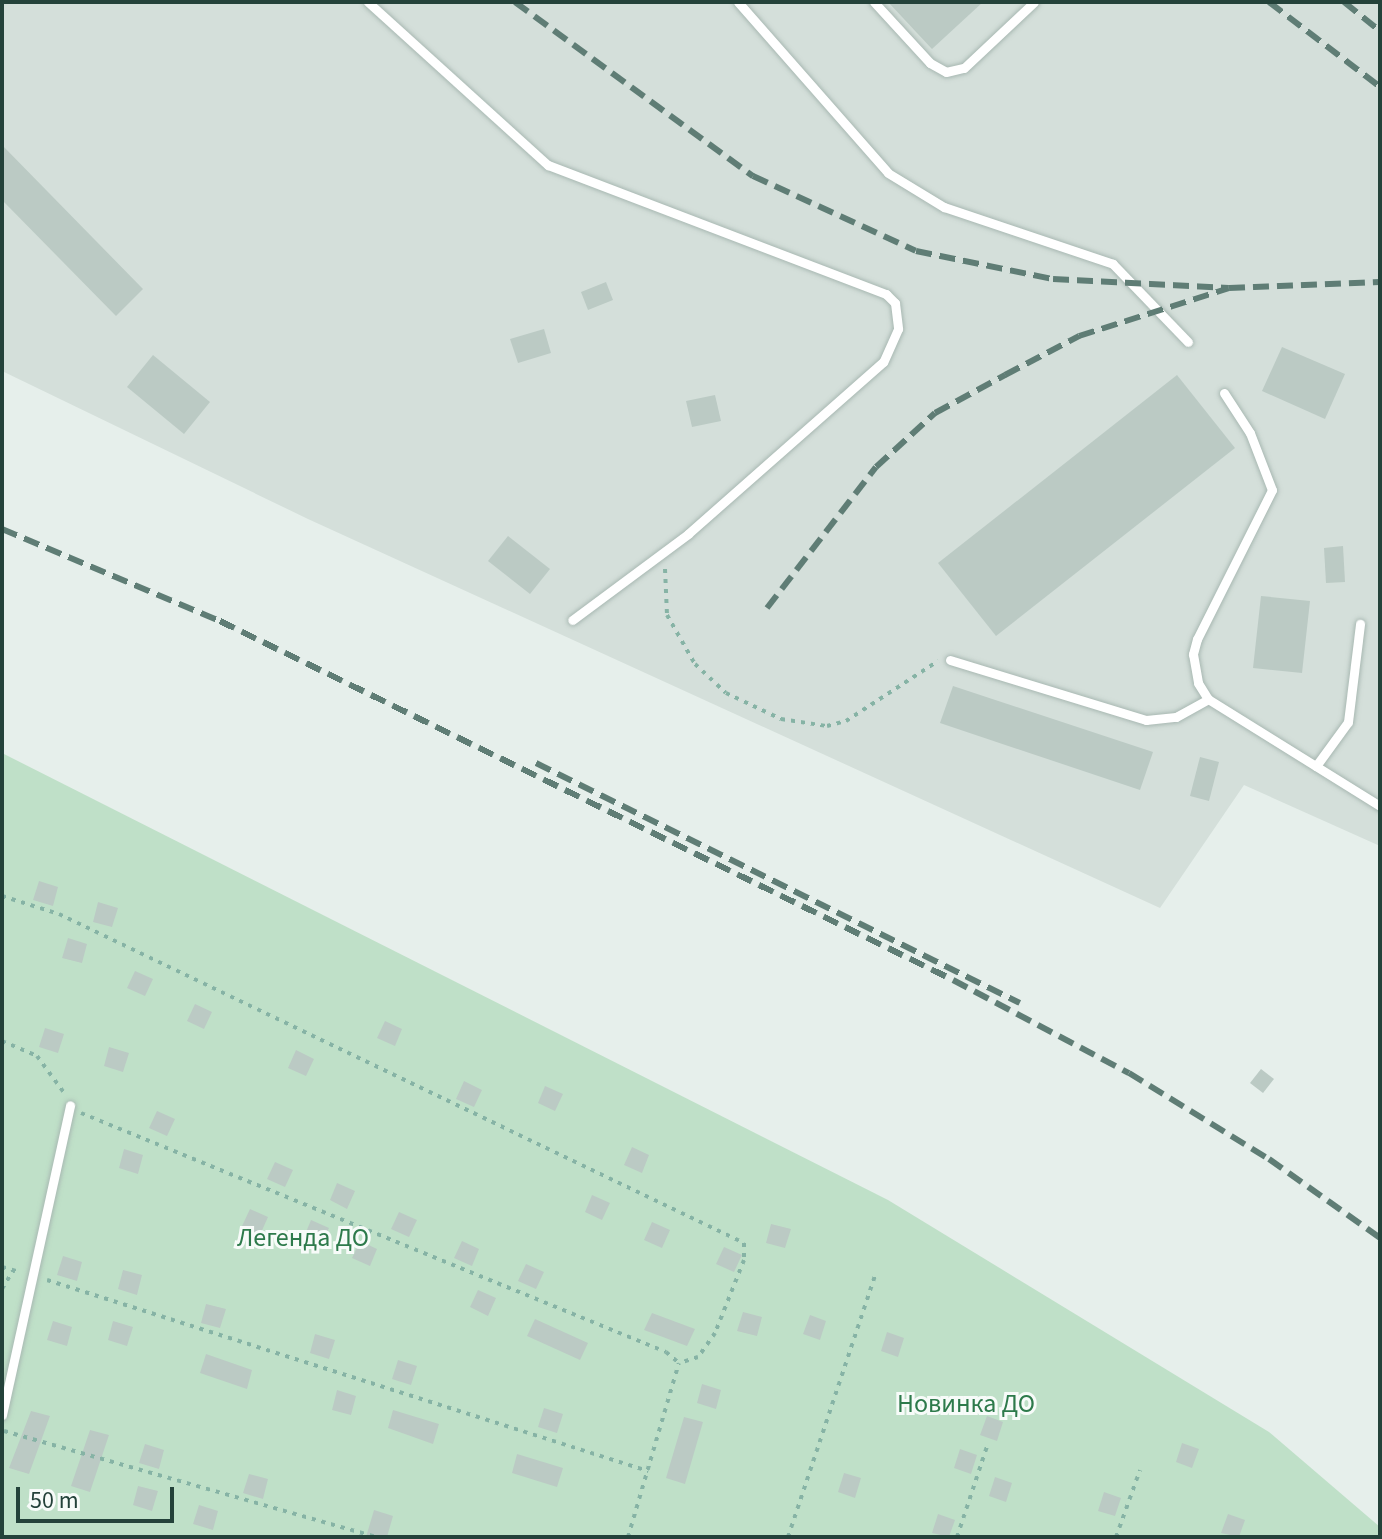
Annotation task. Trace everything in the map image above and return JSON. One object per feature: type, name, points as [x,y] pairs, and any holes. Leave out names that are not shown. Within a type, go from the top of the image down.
[{"type":"lane","points":[[368,2],[548,165],[886,294],[895,303],[898,329],[883,362],[688,534],[572,620]]},
{"type":"lane","points":[[738,2],[888,173],[944,207],[1113,264],[1188,342]]},
{"type":"lane","points":[[874,2],[930,63],[946,72],[964,68],[1034,2]]},
{"type":"lane","points":[[1224,393],[1250,433],[1272,490],[1197,639],[1194,668],[1208,699],[1380,806]]},
{"type":"lane","points":[[1316,766],[1348,722],[1360,624]]},
{"type":"lane","points":[[950,660],[1146,720],[1176,717],[1208,699]]},
{"type":"lane","points":[[2,1415],[70,1105]]},
{"type":"path","points":[[666,565],[663,601],[695,664],[726,693],[781,719],[827,726],[846,721],[932,663],[950,660]]},
{"type":"path","points":[[2,896],[59,914],[744,1243],[744,1260],[715,1333],[698,1357],[679,1363]]},
{"type":"path","points":[[2,1041],[49,1067],[70,1105],[666,1352],[679,1363]]},
{"type":"path","points":[[2,1267],[648,1471]]},
{"type":"path","points":[[2,1289],[13,1270]]},
{"type":"path","points":[[788,1537],[876,1272]]},
{"type":"path","points":[[628,1537],[679,1363]]},
{"type":"path","points":[[2,1430],[375,1537]]},
{"type":"path","points":[[957,1537],[988,1443]]},
{"type":"path","points":[[1116,1537],[1140,1470]]},
{"type":"shaded area","points":[[2,2],[1380,2],[1380,846],[1244,785],[1160,908],[308,519],[2,371]]},
{"type":"green space","name":"Легенда ДО","points":[[2,753],[888,1200],[1269,1432],[1380,1527],[1380,1537],[2,1537]]},
{"type":"building","points":[[888,2],[983,2],[932,49]]},
{"type":"building","points":[[2,145],[143,289],[116,316],[2,200]]},
{"type":"building","points":[[606,282],[613,300],[588,310],[581,292]]},
{"type":"building","points":[[544,329],[551,353],[518,363],[510,339]]},
{"type":"building","points":[[1282,347],[1345,374],[1325,419],[1262,391]]},
{"type":"building","points":[[153,355],[210,402],[184,434],[127,387]]},
{"type":"building","points":[[1177,375],[1235,448],[996,636],[938,563]]},
{"type":"building","points":[[715,395],[721,421],[692,427],[686,401]]},
{"type":"building","points":[[508,536],[550,569],[530,594],[488,561]]},
{"type":"building","points":[[1343,546],[1345,582],[1326,583],[1324,548]]},
{"type":"building","points":[[1261,596],[1310,601],[1302,673],[1253,668]]},
{"type":"building","points":[[953,686],[1153,752],[1140,790],[940,723]]},
{"type":"building","points":[[1200,757],[1219,762],[1209,801],[1190,796]]},
{"type":"building","points":[[39,881],[58,887],[53,906],[33,900]]},
{"type":"building","points":[[98,902],[118,908],[112,927],[93,922]]},
{"type":"building","points":[[68,938],[87,944],[82,963],[62,958]]},
{"type":"building","points":[[135,971],[153,979],[145,996],[127,988]]},
{"type":"building","points":[[195,1004],[212,1012],[204,1029],[187,1021]]},
{"type":"building","points":[[385,1021],[402,1029],[395,1046],[377,1038]]},
{"type":"building","points":[[45,1028],[64,1034],[58,1053],[39,1047]]},
{"type":"building","points":[[109,1047],[129,1053],[123,1072],[104,1066]]},
{"type":"building","points":[[296,1050],[314,1059],[306,1076],[288,1068]]},
{"type":"building","points":[[1261,1069],[1274,1079],[1263,1093],[1250,1083]]},
{"type":"building","points":[[464,1081],[482,1090],[474,1107],[456,1099]]},
{"type":"building","points":[[545,1086],[563,1094],[555,1111],[538,1103]]},
{"type":"building","points":[[157,1111],[175,1119],[167,1136],[149,1128]]},
{"type":"building","points":[[632,1147],[649,1155],[642,1173],[624,1165]]},
{"type":"building","points":[[124,1149],[143,1155],[138,1174],[119,1168]]},
{"type":"building","points":[[275,1162],[293,1170],[285,1187],[267,1179]]},
{"type":"building","points":[[337,1183],[355,1191],[347,1209],[330,1200]]},
{"type":"building","points":[[592,1195],[610,1203],[602,1220],[585,1212]]},
{"type":"building","points":[[250,1209],[268,1217],[260,1235],[242,1226]]},
{"type":"building","points":[[399,1212],[417,1220],[409,1237],[391,1229]]},
{"type":"building","points":[[311,1220],[329,1228],[321,1245],[304,1237]]},
{"type":"building","points":[[652,1222],[670,1230],[662,1248],[644,1240]]},
{"type":"building","points":[[771,1224],[791,1229],[785,1248],[766,1243]]},
{"type":"building","points":[[360,1241],[377,1249],[370,1266],[352,1258]]},
{"type":"building","points":[[462,1241],[479,1249],[472,1266],[454,1258]]},
{"type":"building","points":[[724,1247],[742,1255],[734,1272],[716,1264]]},
{"type":"building","points":[[63,1256],[82,1262],[77,1281],[57,1275]]},
{"type":"building","points":[[526,1264],[544,1272],[536,1289],[518,1281]]},
{"type":"building","points":[[123,1270],[142,1275],[137,1295],[118,1289]]},
{"type":"building","points":[[478,1290],[496,1298],[488,1316],[470,1307]]},
{"type":"building","points":[[206,1304],[226,1309],[220,1328],[201,1323]]},
{"type":"building","points":[[743,1312],[762,1317],[757,1336],[737,1331]]},
{"type":"building","points":[[652,1313],[695,1329],[687,1346],[644,1330]]},
{"type":"building","points":[[810,1315],[826,1321],[820,1340],[803,1334]]},
{"type":"building","points":[[535,1319],[588,1343],[580,1360],[527,1336]]},
{"type":"building","points":[[53,1321],[72,1327],[67,1346],[47,1340]]},
{"type":"building","points":[[113,1321],[133,1327],[127,1346],[108,1340]]},
{"type":"building","points":[[887,1332],[904,1338],[898,1357],[881,1351]]},
{"type":"building","points":[[315,1334],[335,1340],[329,1359],[310,1353]]},
{"type":"building","points":[[206,1354],[252,1370],[247,1389],[200,1373]]},
{"type":"building","points":[[398,1360],[417,1366],[411,1385],[392,1379]]},
{"type":"building","points":[[702,1384],[721,1390],[716,1409],[697,1403]]},
{"type":"building","points":[[337,1390],[356,1396],[351,1415],[332,1410]]},
{"type":"building","points":[[544,1408],[563,1414],[557,1433],[538,1427]]},
{"type":"building","points":[[393,1410],[439,1424],[433,1444],[388,1428]]},
{"type":"building","points":[[31,1411],[50,1416],[29,1474],[9,1468]]},
{"type":"building","points":[[987,1416],[1003,1422],[997,1441],[980,1435]]},
{"type":"building","points":[[684,1417],[703,1422],[685,1484],[666,1478]]},
{"type":"building","points":[[90,1430],[109,1435],[90,1492],[71,1486]]},
{"type":"building","points":[[1182,1443],[1199,1449],[1192,1468],[1176,1462]]},
{"type":"building","points":[[145,1444],[164,1450],[159,1469],[139,1463]]},
{"type":"building","points":[[960,1449],[977,1455],[971,1474],[954,1468]]},
{"type":"building","points":[[517,1454],[563,1468],[557,1487],[512,1473]]},
{"type":"building","points":[[844,1473],[861,1478],[855,1498],[838,1492]]},
{"type":"building","points":[[249,1474],[268,1479],[263,1499],[243,1493]]},
{"type":"building","points":[[995,1477],[1012,1483],[1006,1502],[989,1496]]},
{"type":"building","points":[[138,1486],[158,1491],[152,1511],[133,1505]]},
{"type":"building","points":[[1104,1492],[1121,1498],[1115,1516],[1098,1511]]},
{"type":"building","points":[[199,1505],[218,1511],[213,1530],[193,1524]]},
{"type":"building","points":[[374,1510],[393,1516],[387,1537],[366,1537]]},
{"type":"building","points":[[938,1514],[955,1520],[949,1537],[932,1533]]},
{"type":"building","points":[[1228,1514],[1245,1520],[1239,1537],[1221,1533]]},
{"type":"railway","points":[[515,2],[753,176],[916,251],[1053,279],[1229,288]]},
{"type":"railway","points":[[1269,2],[1380,87]]},
{"type":"railway","points":[[1344,2],[1380,31]]},
{"type":"railway","points":[[767,608],[876,467],[935,413],[1005,375],[1079,336],[1229,288],[1380,282]]},
{"type":"railway","points":[[2,529],[220,621],[953,980],[1129,1073],[1269,1159],[1380,1238]]},
{"type":"railway","points":[[536,763],[1020,1003]]},
{"type":"park label","name":"Новинка ДО","points":[[966,1404]]}]
